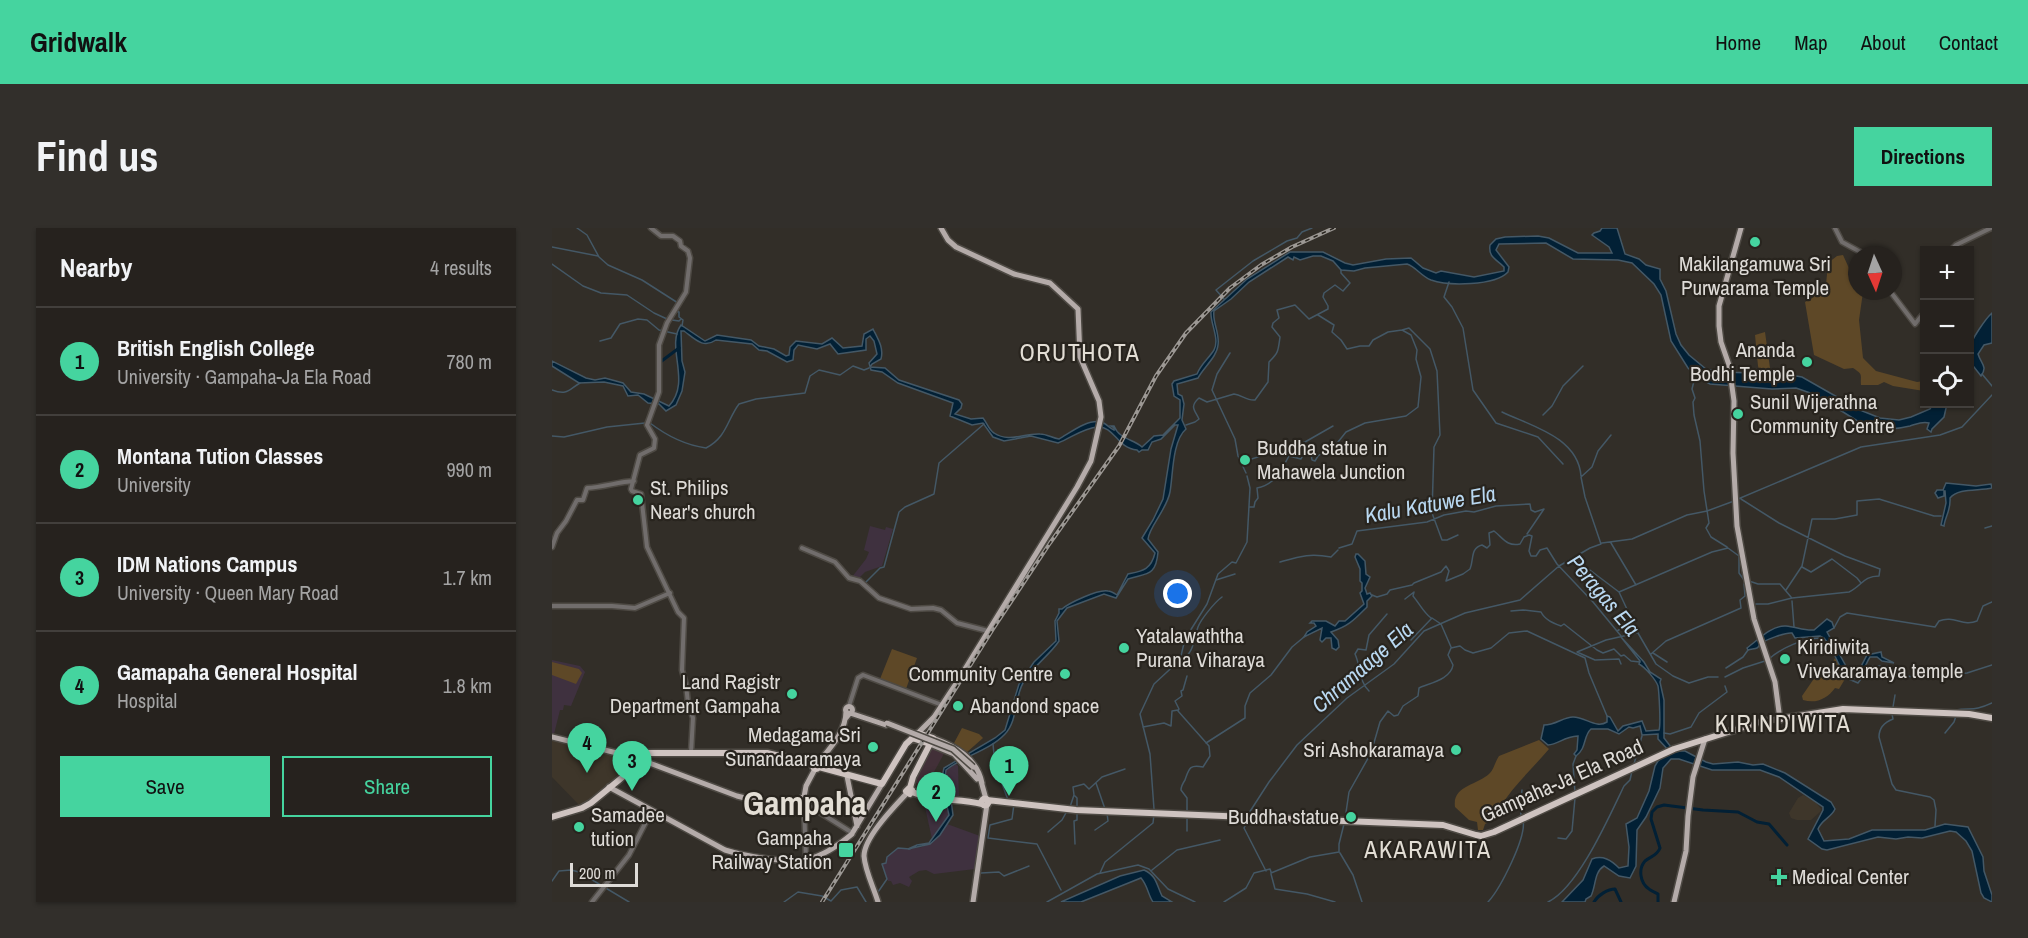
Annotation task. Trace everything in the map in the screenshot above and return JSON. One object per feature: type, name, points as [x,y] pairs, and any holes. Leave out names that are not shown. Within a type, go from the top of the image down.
[{"type":"highway","name":"Gampaha-Ja Ela Road","points":[[910,791],[927,798],[972,802],[1013,802],[1073,810],[1443,825],[1481,836],[1671,750],[1760,722],[1841,709],[1956,713],[1992,718]]},
{"type":"highway","points":[[552,817],[582,808],[643,758],[715,754],[781,755],[847,776],[882,784],[912,738],[918,733],[932,741]]},
{"type":"highway","points":[[912,738],[932,741]]},
{"type":"highway","points":[[910,791],[913,777],[932,741]]},
{"type":"main road","points":[[918,733],[930,722],[942,705],[1091,461],[1101,421],[1099,401],[1080,357],[1077,308],[1050,283],[1014,274],[956,248],[940,228]]},
{"type":"main road","points":[[1741,228],[1719,309],[1721,342],[1730,372],[1735,410],[1734,501],[1740,543],[1754,619],[1775,682],[1780,720]]},
{"type":"main road","points":[[552,737],[643,758],[737,796],[761,802],[801,803],[816,766],[838,736],[849,711],[950,747],[960,753],[972,768],[979,781],[985,802],[972,902]]},
{"type":"main road","points":[[1674,902],[1686,851],[1690,789],[1705,739]]},
{"type":"main road","points":[[932,741],[954,746],[964,754],[979,772],[979,781]]},
{"type":"main road","points":[[932,741],[961,760],[979,781]]},
{"type":"main road","points":[[847,776],[857,826]]},
{"type":"main road","points":[[609,787],[734,853],[763,858],[806,860],[839,844],[852,833],[882,784]]},
{"type":"main road","points":[[878,901],[866,866],[865,850],[878,827],[910,791]]},
{"type":"street","points":[[651,228],[661,236],[673,236],[690,254],[686,292],[669,319],[659,345],[657,398],[648,425],[655,439],[654,448],[640,455],[632,490],[642,496],[649,554],[678,612],[684,618],[682,670],[693,718],[691,755]]},
{"type":"street","points":[[1835,228],[1840,239],[1848,246]]},
{"type":"street","points":[[1955,246],[1991,228]]},
{"type":"street","points":[[1897,300],[1915,324],[1920,318]]},
{"type":"street","points":[[552,547],[573,504],[577,500],[583,500],[587,488],[603,488],[634,481]]},
{"type":"street","points":[[802,548],[835,562],[849,578],[860,581],[879,598],[911,609],[933,608],[948,615],[957,623],[988,631]]},
{"type":"street","points":[[552,606],[635,608],[670,593]]},
{"type":"street","points":[[849,711],[858,678],[863,675],[942,705]]},
{"type":"street","points":[[801,803],[852,833]]},
{"type":"street","points":[[801,803],[806,860]]},
{"type":"street","points":[[592,902],[629,855],[652,810]]},
{"type":"shaded area","points":[[1843,255],[1848,266],[1848,300],[1862,300],[1859,320],[1863,358],[1876,371],[1920,382],[1920,390],[1893,386],[1884,382],[1878,385],[1861,385],[1860,374],[1853,368],[1844,369],[1814,355],[1805,302],[1814,297],[1813,293],[1826,285],[1828,263],[1837,256]]},
{"type":"shaded area","points":[[1765,332],[1770,371],[1759,369],[1758,366],[1755,335]]},
{"type":"shaded area","points":[[870,526],[885,530],[886,527],[893,529],[882,566],[865,572],[858,579],[852,577],[869,552],[864,550]]},
{"type":"shaded area","points":[[892,649],[917,658],[906,689],[880,679]]},
{"type":"shaded area","points":[[1835,658],[1845,679],[1839,689],[1835,688],[1821,700],[1803,700],[1802,696],[1813,680],[1828,671]]},
{"type":"shaded area","points":[[552,660],[580,666],[585,672],[571,706],[564,705],[563,710],[560,710],[554,734],[552,734]]},
{"type":"shaded area","points":[[552,662],[579,669],[582,673],[576,684],[552,675]]},
{"type":"shaded area","points":[[962,728],[979,734],[983,738],[966,753],[954,743]]},
{"type":"shaded area","points":[[552,739],[625,758],[631,765],[580,806],[552,777]]},
{"type":"shaded area","points":[[1539,740],[1549,749],[1511,791],[1492,819],[1485,824],[1483,830],[1478,830],[1477,822],[1469,820],[1455,807],[1457,794],[1490,773],[1499,756]]},
{"type":"shaded area","points":[[930,744],[946,750],[929,781],[921,780],[919,783],[910,784]]},
{"type":"shaded area","points":[[956,764],[958,766],[959,801],[951,800],[945,790],[944,780],[946,770]]},
{"type":"shaded area","points":[[1803,795],[1814,800],[1821,809],[1811,820],[1797,820],[1791,818],[1789,813],[1798,798]]},
{"type":"shaded area","points":[[925,807],[945,808],[949,811],[948,817],[932,839]]},
{"type":"shaded area","points":[[947,824],[980,836],[975,869],[934,874],[926,870],[919,871],[909,877],[912,881],[909,887],[900,883],[893,885],[891,881],[888,881],[882,864],[886,863],[887,857],[898,848],[922,847],[934,841]]},
{"type":"water","points":[[1602,228],[1617,228],[1625,254],[1639,259],[1646,265],[1660,269],[1660,279],[1666,291],[1676,334],[1681,345],[1706,369],[1752,373],[1760,370],[1802,377],[1860,410],[1880,418],[1899,420],[1931,408],[1946,408],[1944,417],[1931,432],[1927,429],[1929,423],[1926,422],[1900,428],[1877,429],[1867,427],[1816,395],[1796,388],[1772,389],[1710,384],[1700,379],[1688,368],[1671,341],[1661,295],[1654,284],[1632,263],[1618,260],[1573,259],[1546,243],[1499,244],[1496,250],[1509,267],[1508,272],[1493,280],[1471,284],[1431,280],[1407,264],[1354,271],[1341,270],[1333,261],[1321,256],[1300,260],[1288,257],[1249,282],[1214,311],[1218,341],[1215,354],[1198,378],[1177,384],[1178,394],[1182,396],[1184,404],[1182,420],[1186,429],[1178,442],[1168,498],[1149,534],[1148,539],[1158,552],[1155,566],[1149,573],[1128,579],[1116,598],[1104,594],[1067,608],[1057,621],[1059,641],[1023,683],[1012,722],[1005,734],[991,745],[946,770],[944,786],[951,800],[953,815],[940,835],[930,844],[908,849],[929,843],[949,815],[941,781],[944,768],[1005,730],[1019,684],[1034,662],[1056,641],[1055,621],[1059,609],[1098,592],[1109,591],[1117,595],[1128,574],[1142,571],[1151,563],[1155,553],[1142,538],[1163,499],[1171,449],[1178,425],[1175,425],[1161,439],[1152,442],[1148,450],[1139,452],[1125,445],[1108,430],[1098,427],[1082,431],[1058,443],[1031,436],[1004,441],[993,437],[983,423],[972,425],[950,416],[953,403],[898,383],[882,372],[871,370],[870,367],[885,368],[899,380],[959,400],[962,404],[961,408],[955,414],[971,419],[983,418],[991,430],[1000,436],[1040,434],[1059,439],[1084,424],[1101,422],[1114,430],[1111,426],[1114,426],[1123,436],[1142,447],[1154,436],[1163,435],[1180,418],[1180,400],[1174,396],[1172,384],[1174,381],[1197,374],[1214,350],[1216,341],[1211,312],[1247,279],[1290,252],[1323,252],[1353,265],[1386,259],[1411,258],[1423,268],[1436,273],[1441,271],[1474,277],[1504,271],[1504,267],[1493,258],[1490,252],[1490,245],[1496,239],[1538,236],[1549,238],[1578,253],[1612,253],[1609,247],[1592,235]]},
{"type":"water","points":[[1992,313],[1992,343],[1984,345],[1978,354],[1984,367],[1981,376],[1974,367],[1974,338]]},
{"type":"water","points":[[681,325],[705,341],[717,335],[751,340],[759,346],[774,349],[786,356],[789,355],[790,347],[796,341],[822,344],[832,338],[843,348],[862,346],[864,334],[873,329],[882,355],[881,359],[870,367],[869,363],[877,354],[874,341],[870,336],[866,339],[866,350],[838,354],[830,344],[817,349],[798,345],[794,350],[793,360],[787,362],[767,351],[759,350],[752,344],[716,340],[707,344],[681,331],[682,361],[685,372],[682,391],[676,405],[666,411],[659,404],[648,403],[638,395],[628,396],[623,386],[604,382],[579,383],[552,366],[552,361],[586,378],[595,380],[605,378],[623,383],[631,392],[644,394],[669,406],[678,386],[676,343]]},
{"type":"water","points":[[1946,483],[1976,486],[1991,484],[1992,488],[1963,491],[1950,498],[1944,526],[1941,525],[1946,503],[1945,491],[1944,496],[1938,498],[1935,493],[1937,490],[1943,490]]},
{"type":"water","points":[[1356,554],[1365,561],[1366,574],[1370,577],[1365,588],[1367,594],[1370,593],[1372,596],[1367,601],[1367,607],[1355,619],[1331,632],[1338,640],[1339,647],[1336,650],[1332,648],[1331,638],[1326,638],[1322,642],[1320,640],[1322,628],[1304,637],[1316,626],[1310,623],[1312,621],[1326,621],[1335,626],[1339,621],[1345,621],[1364,604],[1360,593],[1362,583]]},
{"type":"water","points":[[1827,619],[1832,622],[1834,628],[1827,632],[1851,675],[1857,674],[1867,655],[1881,652],[1882,657],[1894,663],[1870,657],[1860,675],[1848,679],[1828,643],[1820,636],[1795,638],[1792,633],[1789,633],[1766,640],[1756,648],[1748,650],[1747,648],[1780,626],[1814,630]]},
{"type":"water","points":[[1621,637],[1650,672],[1661,679],[1664,700],[1664,738],[1674,751],[1685,751],[1713,764],[1738,762],[1763,764],[1785,773],[1831,802],[1835,809],[1818,829],[1824,841],[1849,839],[1872,830],[1925,830],[1945,824],[1968,827],[1983,857],[1992,902],[1984,898],[1981,893],[1972,851],[1966,841],[1956,832],[1950,831],[1922,838],[1878,837],[1827,850],[1822,849],[1808,839],[1823,807],[1779,777],[1760,770],[1712,770],[1679,759],[1671,759],[1663,768],[1660,788],[1637,830],[1636,866],[1630,878],[1619,876],[1604,866],[1597,875],[1591,896],[1585,902],[1562,902],[1583,880],[1592,859],[1607,859],[1619,868],[1628,866],[1629,847],[1626,824],[1637,818],[1649,791],[1655,766],[1670,752],[1658,739],[1658,734],[1642,735],[1640,726],[1629,727],[1619,734],[1608,729],[1591,729],[1582,749],[1576,756],[1574,754],[1577,750],[1578,736],[1548,745],[1541,739],[1544,725],[1573,717],[1603,724],[1607,722],[1607,716],[1610,717],[1618,731],[1623,726],[1642,721],[1646,731],[1659,730],[1658,686],[1639,664],[1640,661]]},
{"type":"water","points":[[1144,870],[1154,878],[1162,896],[1172,902],[1153,902],[1141,878],[1081,902],[1061,902],[1120,876]]},
{"type":"waterway","points":[[577,228],[587,235],[599,257],[608,265],[642,280],[678,303]]},
{"type":"waterway","points":[[1224,299],[1216,290],[1253,261],[1312,228]]},
{"type":"waterway","points":[[552,247],[598,256]]},
{"type":"waterway","points":[[552,264],[583,286],[601,293],[627,295],[667,319]]},
{"type":"waterway","points":[[1186,425],[1199,419],[1194,406],[1199,398],[1207,402],[1234,394],[1255,400],[1268,382],[1269,362],[1278,348],[1280,337],[1272,327],[1279,318],[1277,310],[1295,305],[1309,319],[1328,309],[1323,297],[1324,293],[1335,285],[1343,291],[1350,283],[1341,270]]},
{"type":"waterway","points":[[1449,282],[1444,297],[1463,328],[1473,390],[1496,423],[1538,437],[1563,464]]},
{"type":"waterway","points":[[675,311],[679,312],[679,317],[683,320],[682,326]]},
{"type":"waterway","points":[[1250,507],[1254,507],[1258,498],[1257,488],[1273,480],[1289,456],[1301,459],[1304,453],[1311,454],[1312,460],[1315,461],[1318,456],[1338,442],[1346,432],[1365,423],[1406,416],[1418,407],[1421,377],[1416,359],[1417,350],[1411,335],[1402,330],[1388,332],[1373,340],[1369,346],[1347,349],[1332,332],[1334,325],[1318,315]]},
{"type":"waterway","points":[[600,341],[611,338],[620,324],[638,319],[647,320],[659,330],[677,334]]},
{"type":"waterway","points":[[672,320],[681,319]]},
{"type":"waterway","points":[[1402,330],[1409,328],[1430,349],[1437,371],[1440,435],[1434,447],[1432,513],[1442,540],[1458,535]]},
{"type":"waterway","points":[[659,363],[679,348]]},
{"type":"waterway","points":[[1230,353],[1217,374],[1212,390],[1235,439],[1238,456],[1246,473]]},
{"type":"waterway","points":[[650,423],[676,439],[706,448],[723,433],[739,404],[756,399],[805,393],[810,376],[819,370],[840,375],[853,366],[864,370],[869,368]]},
{"type":"waterway","points":[[1543,415],[1552,406],[1563,386],[1583,366]]},
{"type":"waterway","points":[[1696,373],[1692,389],[1695,398],[1694,415],[1700,441],[1709,523],[1706,528],[1711,537],[1727,547]]},
{"type":"waterway","points":[[1982,374],[1992,386]]},
{"type":"waterway","points":[[552,390],[565,392],[580,383]]},
{"type":"waterway","name":"Peragas Ela","points":[[1738,499],[1861,447],[1940,435],[1962,427],[1992,395]]},
{"type":"waterway","points":[[1502,412],[1539,428],[1562,442],[1578,463],[1581,476]]},
{"type":"waterway","points":[[552,436],[564,437],[607,427],[645,423]]},
{"type":"waterway","points":[[866,582],[884,567],[899,512],[934,494],[939,463],[984,424]]},
{"type":"waterway","points":[[1242,462],[1305,442],[1333,426]]},
{"type":"waterway","name":"Chramaage Ela","points":[[1249,813],[1297,745],[1347,698],[1394,664],[1424,631],[1465,613],[1520,600],[1559,566],[1601,544],[1585,497],[1581,477],[1592,467],[1598,451],[1611,435]]},
{"type":"waterway","name":"Peragas Ela","points":[[1154,809],[1150,754],[1140,714],[1154,684],[1180,660],[1185,639],[1207,604],[1218,574],[1232,562],[1236,563],[1247,542],[1250,488],[1247,476]]},
{"type":"waterway","points":[[1741,499],[1779,523],[1845,556],[1880,569],[1879,576],[1866,579],[1849,592],[1756,604]]},
{"type":"waterway","points":[[1786,590],[1802,566],[1812,519],[1835,519],[1857,515],[1857,501],[1879,499],[1934,516],[1941,516]]},
{"type":"waterway","name":"Peragas Ela","points":[[1602,543],[1632,539],[1687,515],[1707,511],[1734,501]]},
{"type":"waterway","name":"Kalu Katuwe Ela","points":[[1339,548],[1352,544],[1357,531],[1427,522],[1444,515],[1474,512],[1496,506],[1530,504],[1531,510],[1535,512],[1544,509],[1527,534]]},
{"type":"waterway","points":[[1985,528],[1992,526]]},
{"type":"waterway","name":"Peragas Ela","points":[[1372,595],[1377,597],[1387,594],[1390,590],[1412,585],[1441,572],[1446,566],[1449,571],[1446,581],[1463,574],[1470,569],[1476,549],[1482,545],[1487,548],[1490,545],[1489,533],[1494,531],[1506,541],[1516,545],[1529,535],[1532,536],[1529,551],[1531,556],[1536,556],[1540,550],[1547,548],[1557,564],[1621,636]]},
{"type":"waterway","points":[[1611,543],[1636,585]]},
{"type":"waterway","points":[[1619,592],[1712,552],[1728,548],[1739,556],[1739,573],[1744,580]]},
{"type":"waterway","name":"Kalu Katuwe Ela","points":[[1280,562],[1306,556],[1331,557],[1338,550]]},
{"type":"waterway","points":[[1574,558],[1619,592],[1638,633],[1656,664],[1673,676],[1689,683],[1708,677],[1718,677]]},
{"type":"waterway","points":[[1802,567],[1811,572],[1832,559],[1861,583]]},
{"type":"waterway","points":[[1216,580],[1235,574]]},
{"type":"waterway","points":[[1749,581],[1758,584],[1780,584],[1791,597]]},
{"type":"waterway","points":[[1651,654],[1666,641],[1741,608],[1740,600],[1745,596],[1744,584]]},
{"type":"waterway","points":[[1405,599],[1414,592],[1413,596],[1431,618]]},
{"type":"waterway","points":[[1181,660],[1189,653],[1202,620],[1222,597]]},
{"type":"waterway","points":[[1792,601],[1794,627]]},
{"type":"waterway","points":[[1834,628],[1840,617],[1847,613],[1935,627],[1939,621],[1949,619],[1967,623],[1977,621],[1983,606],[1992,602]]},
{"type":"waterway","name":"Peragas Ela","points":[[1511,611],[1541,612],[1552,622],[1561,626],[1564,624],[1597,650],[1603,653],[1614,649],[1621,656],[1624,655],[1631,661],[1640,662]]},
{"type":"waterway","points":[[1369,691],[1363,683],[1355,654],[1358,649],[1366,650],[1369,635],[1387,614]]},
{"type":"waterway","points":[[1411,640],[1432,618],[1441,624],[1451,647]]},
{"type":"waterway","points":[[1617,631],[1632,622]]},
{"type":"waterway","points":[[1345,819],[1349,792],[1371,753],[1380,722],[1388,711],[1394,716],[1398,715],[1403,706],[1418,696],[1419,688],[1448,674],[1453,665],[1448,655],[1451,648],[1460,646],[1473,653],[1491,648],[1509,633],[1527,631],[1585,658],[1607,716]]},
{"type":"waterway","points":[[1621,664],[1619,659],[1595,660],[1577,652],[1606,640],[1637,633]]},
{"type":"waterway","points":[[1206,743],[1245,718],[1245,706],[1250,693],[1271,675],[1292,647],[1304,637]]},
{"type":"waterway","points":[[1769,659],[1793,644],[1820,638]]},
{"type":"waterway","points":[[1726,668],[1743,657],[1748,650]]},
{"type":"waterway","points":[[1653,653],[1667,662]]},
{"type":"waterway","points":[[1725,677],[1765,661]]},
{"type":"waterway","points":[[1844,677],[1858,683],[1870,666],[1888,666],[1906,676],[1914,677],[1967,673],[1992,665]]},
{"type":"waterway","points":[[1187,676],[1181,691],[1182,696],[1175,701],[1178,711],[1209,746],[1210,756],[1203,767],[1190,768],[1182,786],[1181,790],[1187,798],[1187,813]]},
{"type":"waterway","points":[[1664,733],[1670,734],[1691,727],[1699,713],[1727,692],[1725,686]]},
{"type":"waterway","points":[[1893,707],[1895,695]]},
{"type":"waterway","points":[[1956,712],[1956,710],[1977,708],[1992,703]]},
{"type":"waterway","points":[[1143,727],[1164,723],[1171,726],[1172,711],[1178,710]]},
{"type":"waterway","points":[[1892,714],[1893,719],[1883,726],[1879,737],[1892,784],[1896,790],[1930,797],[1934,800],[1935,826]]},
{"type":"waterway","points":[[1945,733],[1956,716]]},
{"type":"waterway","points":[[1634,764],[1642,736]]},
{"type":"waterway","points":[[993,744],[995,765],[1008,800]]},
{"type":"waterway","points":[[1575,793],[1573,764],[1576,756]]},
{"type":"waterway","points":[[1070,807],[1074,795],[1073,787],[1084,784],[1089,789],[1102,777],[1125,769]]},
{"type":"waterway","points":[[1548,902],[1570,882],[1592,850],[1624,786],[1630,780],[1632,771]]},
{"type":"waterway","points":[[1096,783],[1105,809]]},
{"type":"waterway","points":[[1521,815],[1522,790]]},
{"type":"waterway","points":[[1075,796],[1077,809]]},
{"type":"waterway","points":[[1558,838],[1566,839],[1572,831],[1575,798]]},
{"type":"waterway","points":[[1014,804],[1012,819],[990,825],[988,838],[1037,844],[1061,890]]},
{"type":"waterway","points":[[1658,902],[1658,894],[1646,886],[1641,872],[1645,861],[1656,854],[1660,848],[1651,819],[1652,812],[1657,807],[1664,805],[1738,812],[1757,822],[1769,824],[1787,845]]},
{"type":"waterway","points":[[1048,832],[1062,820],[1067,811]]},
{"type":"waterway","points":[[1075,844],[1074,821],[1077,820],[1077,813]]},
{"type":"waterway","points":[[1095,830],[1108,821],[1107,813]]},
{"type":"waterway","name":"Peragas Ela","points":[[1100,873],[1105,862],[1153,823],[1154,814]]},
{"type":"waterway","points":[[1187,818],[1187,831]]},
{"type":"waterway","name":"Chramaage Ela","points":[[1249,818],[1244,828],[1266,871]]},
{"type":"waterway","points":[[1488,902],[1517,850],[1523,820]]},
{"type":"waterway","points":[[1271,873],[1310,857],[1339,852],[1344,824]]},
{"type":"waterway","points":[[1152,870],[1177,850],[1220,840]]},
{"type":"waterway","points":[[878,892],[887,879],[882,864],[886,863],[887,857],[898,848],[910,849]]},
{"type":"waterway","points":[[1340,853],[1353,875],[1362,902]]},
{"type":"waterway","name":"Peragas Ela","points":[[1047,902],[1097,874],[1138,865],[1149,869],[1168,889],[1195,902]]},
{"type":"waterway","points":[[981,873],[999,872],[1004,876],[1029,866]]},
{"type":"waterway","name":"Peragas Ela","points":[[1224,902],[1246,888],[1254,873],[1270,869],[1271,872]]},
{"type":"waterway","points":[[552,881],[559,871],[579,872],[629,902]]},
{"type":"waterway","points":[[1271,874],[1275,889],[1307,894],[1335,902]]},
{"type":"waterway","points":[[784,902],[798,892],[822,896],[831,901],[841,890],[857,887],[866,902]]},
{"type":"waterway","points":[[1594,902],[1603,893],[1615,889],[1621,902]]},
{"type":"railway","points":[[822,902],[993,629],[1050,543],[1119,446],[1156,376],[1186,333],[1230,288],[1261,265],[1292,247],[1334,228]]},
{"type":"place","name":"Makilangamuwa Sri Purwarama Temple","points":[[1755,242]]},
{"type":"place","name":"Ananda Bodhi Temple","points":[[1807,362]]},
{"type":"place","name":"Sunil Wijerathna Community Centre","points":[[1738,414]]},
{"type":"place","name":"Buddha statue in Mahawela Junction","points":[[1245,460]]},
{"type":"place","name":"St. Philips Near's church","points":[[638,500]]},
{"type":"place","name":"Yatalawaththa Purana Viharaya","points":[[1124,648]]},
{"type":"place","name":"Kiridiwita Vivekaramaya temple","points":[[1785,659]]},
{"type":"place","name":"Community Centre","points":[[1065,674]]},
{"type":"place","name":"Land Ragistr Department Gampaha","points":[[792,694]]},
{"type":"place","name":"Abandond space","points":[[958,706]]},
{"type":"place","name":"Medagama Sri Sunandaaramaya","points":[[873,747]]},
{"type":"place","name":"Sri Ashokaramaya","points":[[1456,750]]},
{"type":"place","name":"Gamapaha General Hospital","points":[[587,773]]},
{"type":"place","name":"IDM Nations Campus","points":[[632,791]]},
{"type":"place","name":"British English College","points":[[1009,796]]},
{"type":"place","name":"Buddha statue","points":[[1351,817]]},
{"type":"place","name":"Montana Tution Classes","points":[[936,822]]},
{"type":"place","name":"Samadee tution","points":[[579,827]]},
{"type":"place","name":"Gampaha Railway Station","points":[[846,850]]},
{"type":"place","name":"Medical Center","points":[[1779,877]]},
{"type":"district","name":"ORUTHOTA","points":[[1080,353]]},
{"type":"district","name":"KIRINDIWITA","points":[[1783,724]]},
{"type":"district","name":"Gampaha","points":[[805,803]]},
{"type":"district","name":"AKARAWITA","points":[[1428,850]]}]
